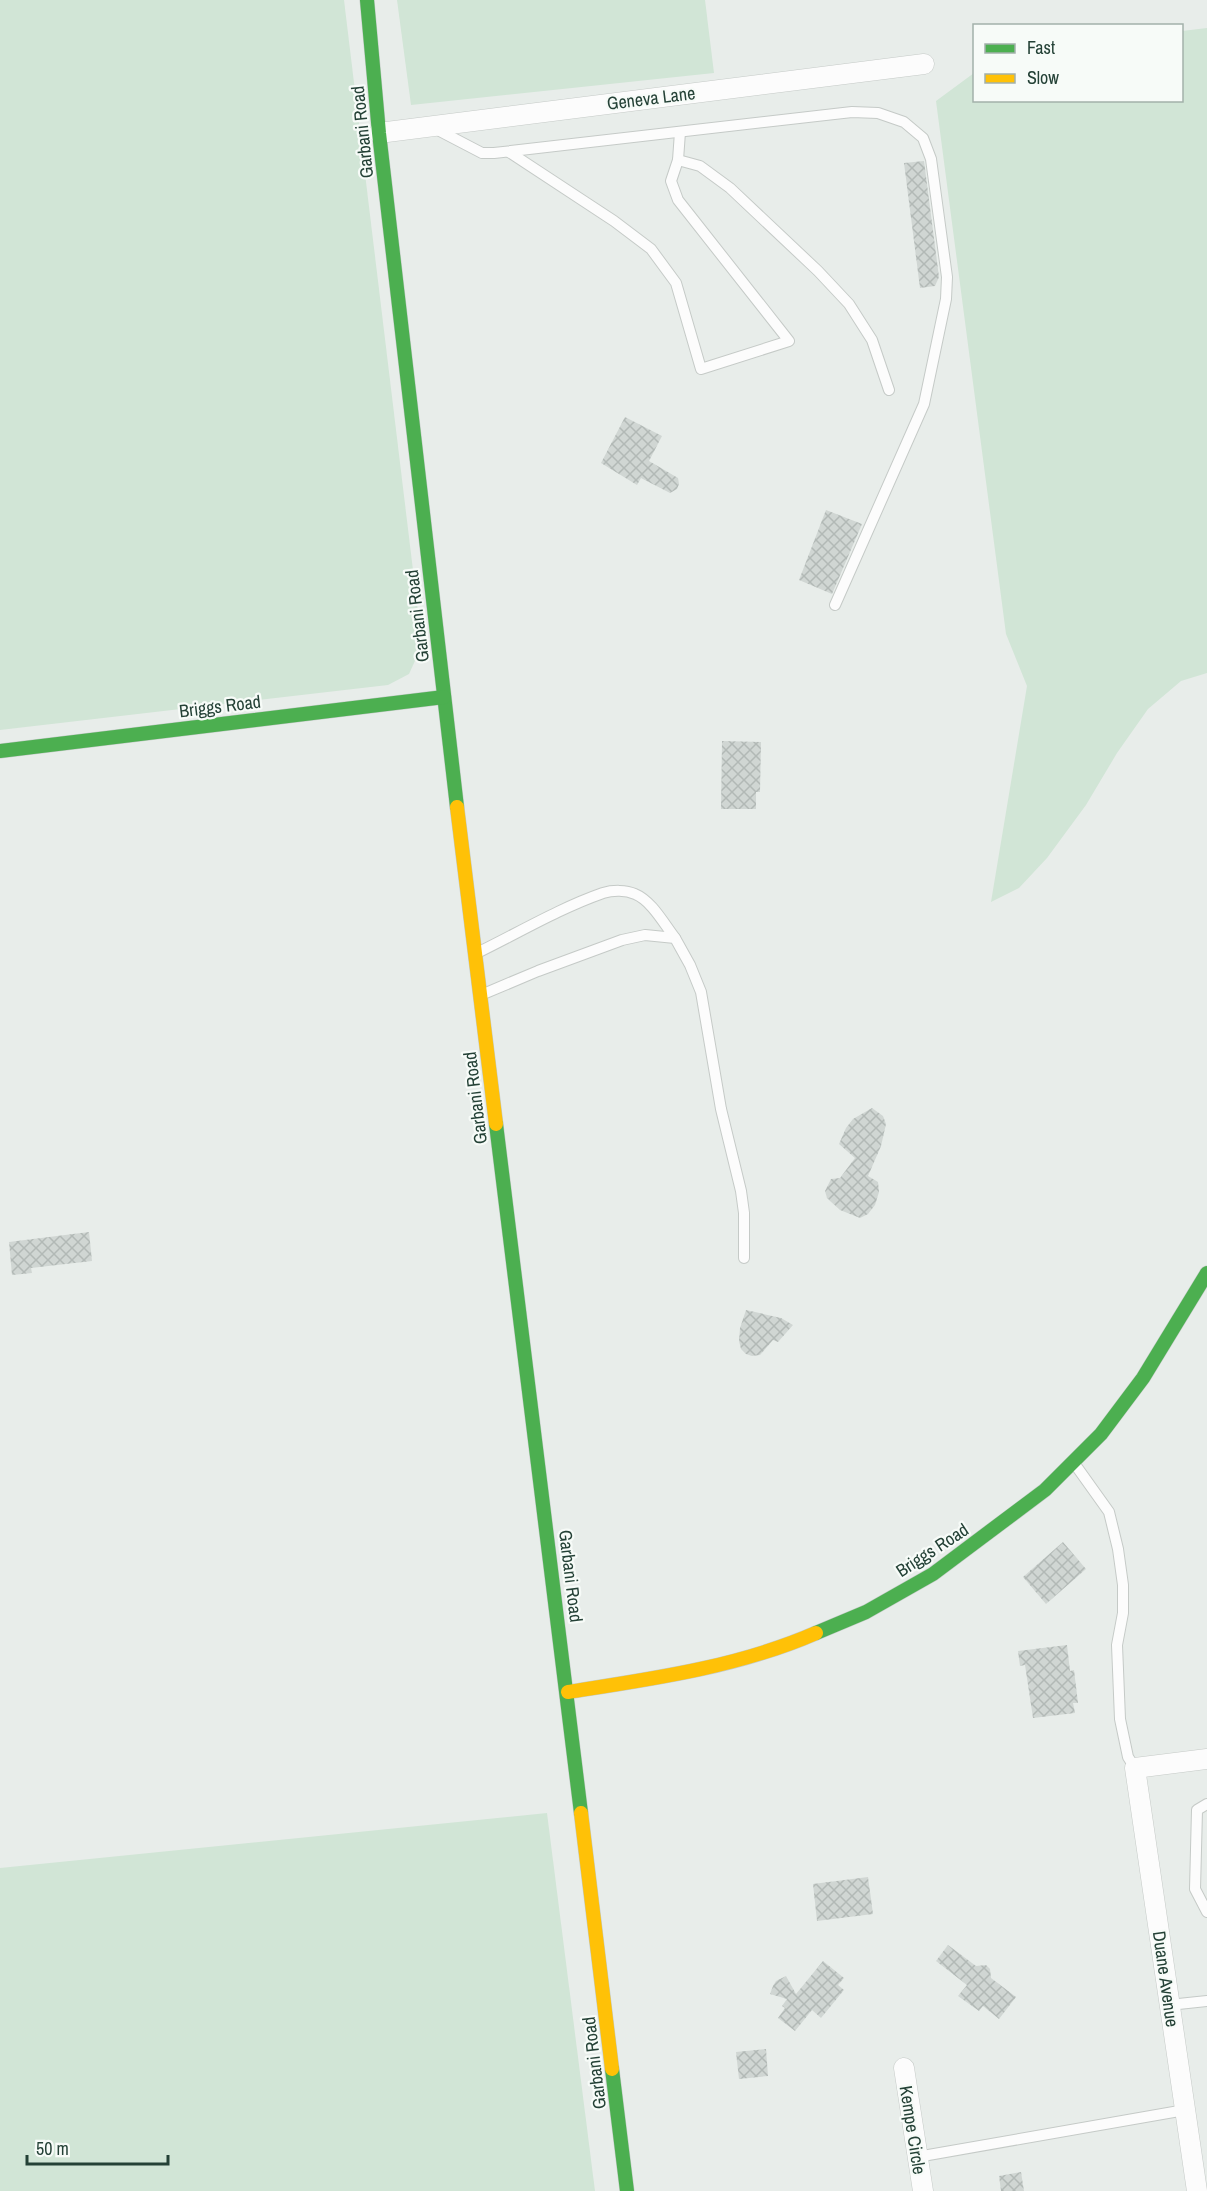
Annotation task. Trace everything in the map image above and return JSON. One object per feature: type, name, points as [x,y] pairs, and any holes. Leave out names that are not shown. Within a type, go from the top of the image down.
[{"type":"street","name":"Garbani Road","points":[[367,0],[379,132],[444,697],[627,2191]]},
{"type":"street","name":"Geneva Lane","points":[[379,132],[924,64]]},
{"type":"street","name":"Briggs Road","points":[[0,751],[444,697]]},
{"type":"street","name":"Briggs Road","points":[[567,1692],[658,1678],[724,1663],[791,1644],[866,1612],[933,1574],[1045,1490],[1101,1434],[1143,1378],[1207,1273]]},
{"type":"street","points":[[1135,1768],[1207,1759]]},
{"type":"street","name":"Duane Avenue","points":[[1135,1768],[1197,2191]]},
{"type":"street","name":"Kempe Circle","points":[[904,2068],[923,2191]]},
{"type":"lane","points":[[432,126],[482,153],[509,152],[852,112],[878,113],[904,122],[923,138],[931,159],[948,277],[946,299],[924,404],[835,605]]},
{"type":"lane","points":[[509,152],[614,221],[651,249],[675,283],[701,369],[789,341],[678,200],[671,181],[678,160],[680,132]]},
{"type":"lane","points":[[678,160],[700,166],[730,188],[818,271],[849,304],[872,340],[889,390]]},
{"type":"lane","points":[[476,954],[605,892],[620,890],[646,899],[675,938],[690,964],[701,992],[721,1109],[741,1191],[744,1213],[744,1258]]},
{"type":"lane","points":[[481,995],[622,940],[645,935],[675,938]]},
{"type":"lane","points":[[1073,1462],[1109,1512],[1118,1549],[1124,1585],[1123,1612],[1117,1645],[1120,1719],[1128,1756],[1135,1768]]},
{"type":"lane","points":[[1207,1804],[1197,1810],[1196,1889],[1207,1912]]},
{"type":"lane","points":[[1169,2005],[1207,2001]]},
{"type":"lane","points":[[918,2157],[1185,2110]]},
{"type":"green space","points":[[0,0],[344,0],[420,628],[419,652],[409,674],[388,685],[0,730]]},
{"type":"green space","points":[[397,0],[705,0],[714,73],[411,105]]},
{"type":"green space","points":[[1207,28],[1207,673],[1181,681],[1148,709],[1117,753],[1086,805],[1047,858],[1019,888],[991,902],[1027,686],[1006,634],[936,101],[973,74],[973,102],[1183,102],[1183,31]]},
{"type":"green space","points":[[547,1813],[595,2191],[0,2191],[0,1868]]},
{"type":"building","points":[[924,161],[939,277],[935,286],[920,288],[904,163]]},
{"type":"building","points":[[625,417],[662,436],[649,461],[678,478],[677,489],[670,493],[641,478],[637,485],[601,463]]},
{"type":"building","points":[[826,510],[862,524],[832,594],[799,580]]},
{"type":"building","points":[[722,741],[761,742],[760,792],[756,792],[756,809],[721,809]]},
{"type":"building","points":[[872,1108],[883,1116],[886,1124],[881,1146],[868,1176],[878,1182],[879,1192],[875,1205],[868,1214],[860,1218],[840,1210],[827,1198],[825,1191],[831,1179],[840,1178],[855,1158],[839,1144],[846,1128],[853,1119]]},
{"type":"building","points":[[89,1232],[92,1261],[31,1268],[32,1273],[12,1275],[9,1242]]},
{"type":"building","points":[[746,1310],[781,1318],[793,1325],[778,1342],[773,1340],[760,1355],[752,1356],[741,1349],[739,1341],[740,1328]]},
{"type":"building","points":[[1063,1542],[1086,1569],[1046,1604],[1023,1577]]},
{"type":"building","points":[[1067,1645],[1070,1671],[1074,1670],[1078,1703],[1073,1703],[1075,1713],[1033,1718],[1025,1665],[1020,1666],[1018,1651]]},
{"type":"building","points":[[868,1877],[873,1914],[817,1921],[813,1884]]},
{"type":"building","points":[[948,1945],[976,1966],[986,1965],[990,1969],[991,1978],[1016,1997],[999,2019],[983,2006],[979,2011],[958,1996],[967,1985],[936,1961]]},
{"type":"building","points":[[823,1961],[844,1978],[838,1985],[844,1990],[821,2018],[812,2010],[795,2031],[778,2018],[785,2008],[782,2006],[787,1999],[770,1994],[773,1986],[776,1981],[786,1976],[796,1994]]},
{"type":"building","points":[[766,2049],[768,2076],[739,2079],[736,2052]]},
{"type":"building","points":[[1021,2172],[1024,2191],[1001,2191],[999,2176]]},
{"type":"traffic: fast","points":[[367,0],[379,133],[457,807]]},
{"type":"traffic: fast","points":[[0,751],[444,697]]},
{"type":"traffic: fast","points":[[496,1124],[581,1813]]},
{"type":"traffic: fast","points":[[816,1633],[866,1612],[933,1574],[1045,1490],[1101,1434],[1143,1378],[1207,1273]]},
{"type":"traffic: fast","points":[[612,2069],[627,2191]]},
{"type":"traffic: slow","points":[[457,807],[496,1124]]},
{"type":"traffic: slow","points":[[568,1692],[663,1677],[725,1663],[756,1655],[816,1633]]},
{"type":"traffic: slow","points":[[581,1813],[612,2069]]}]
